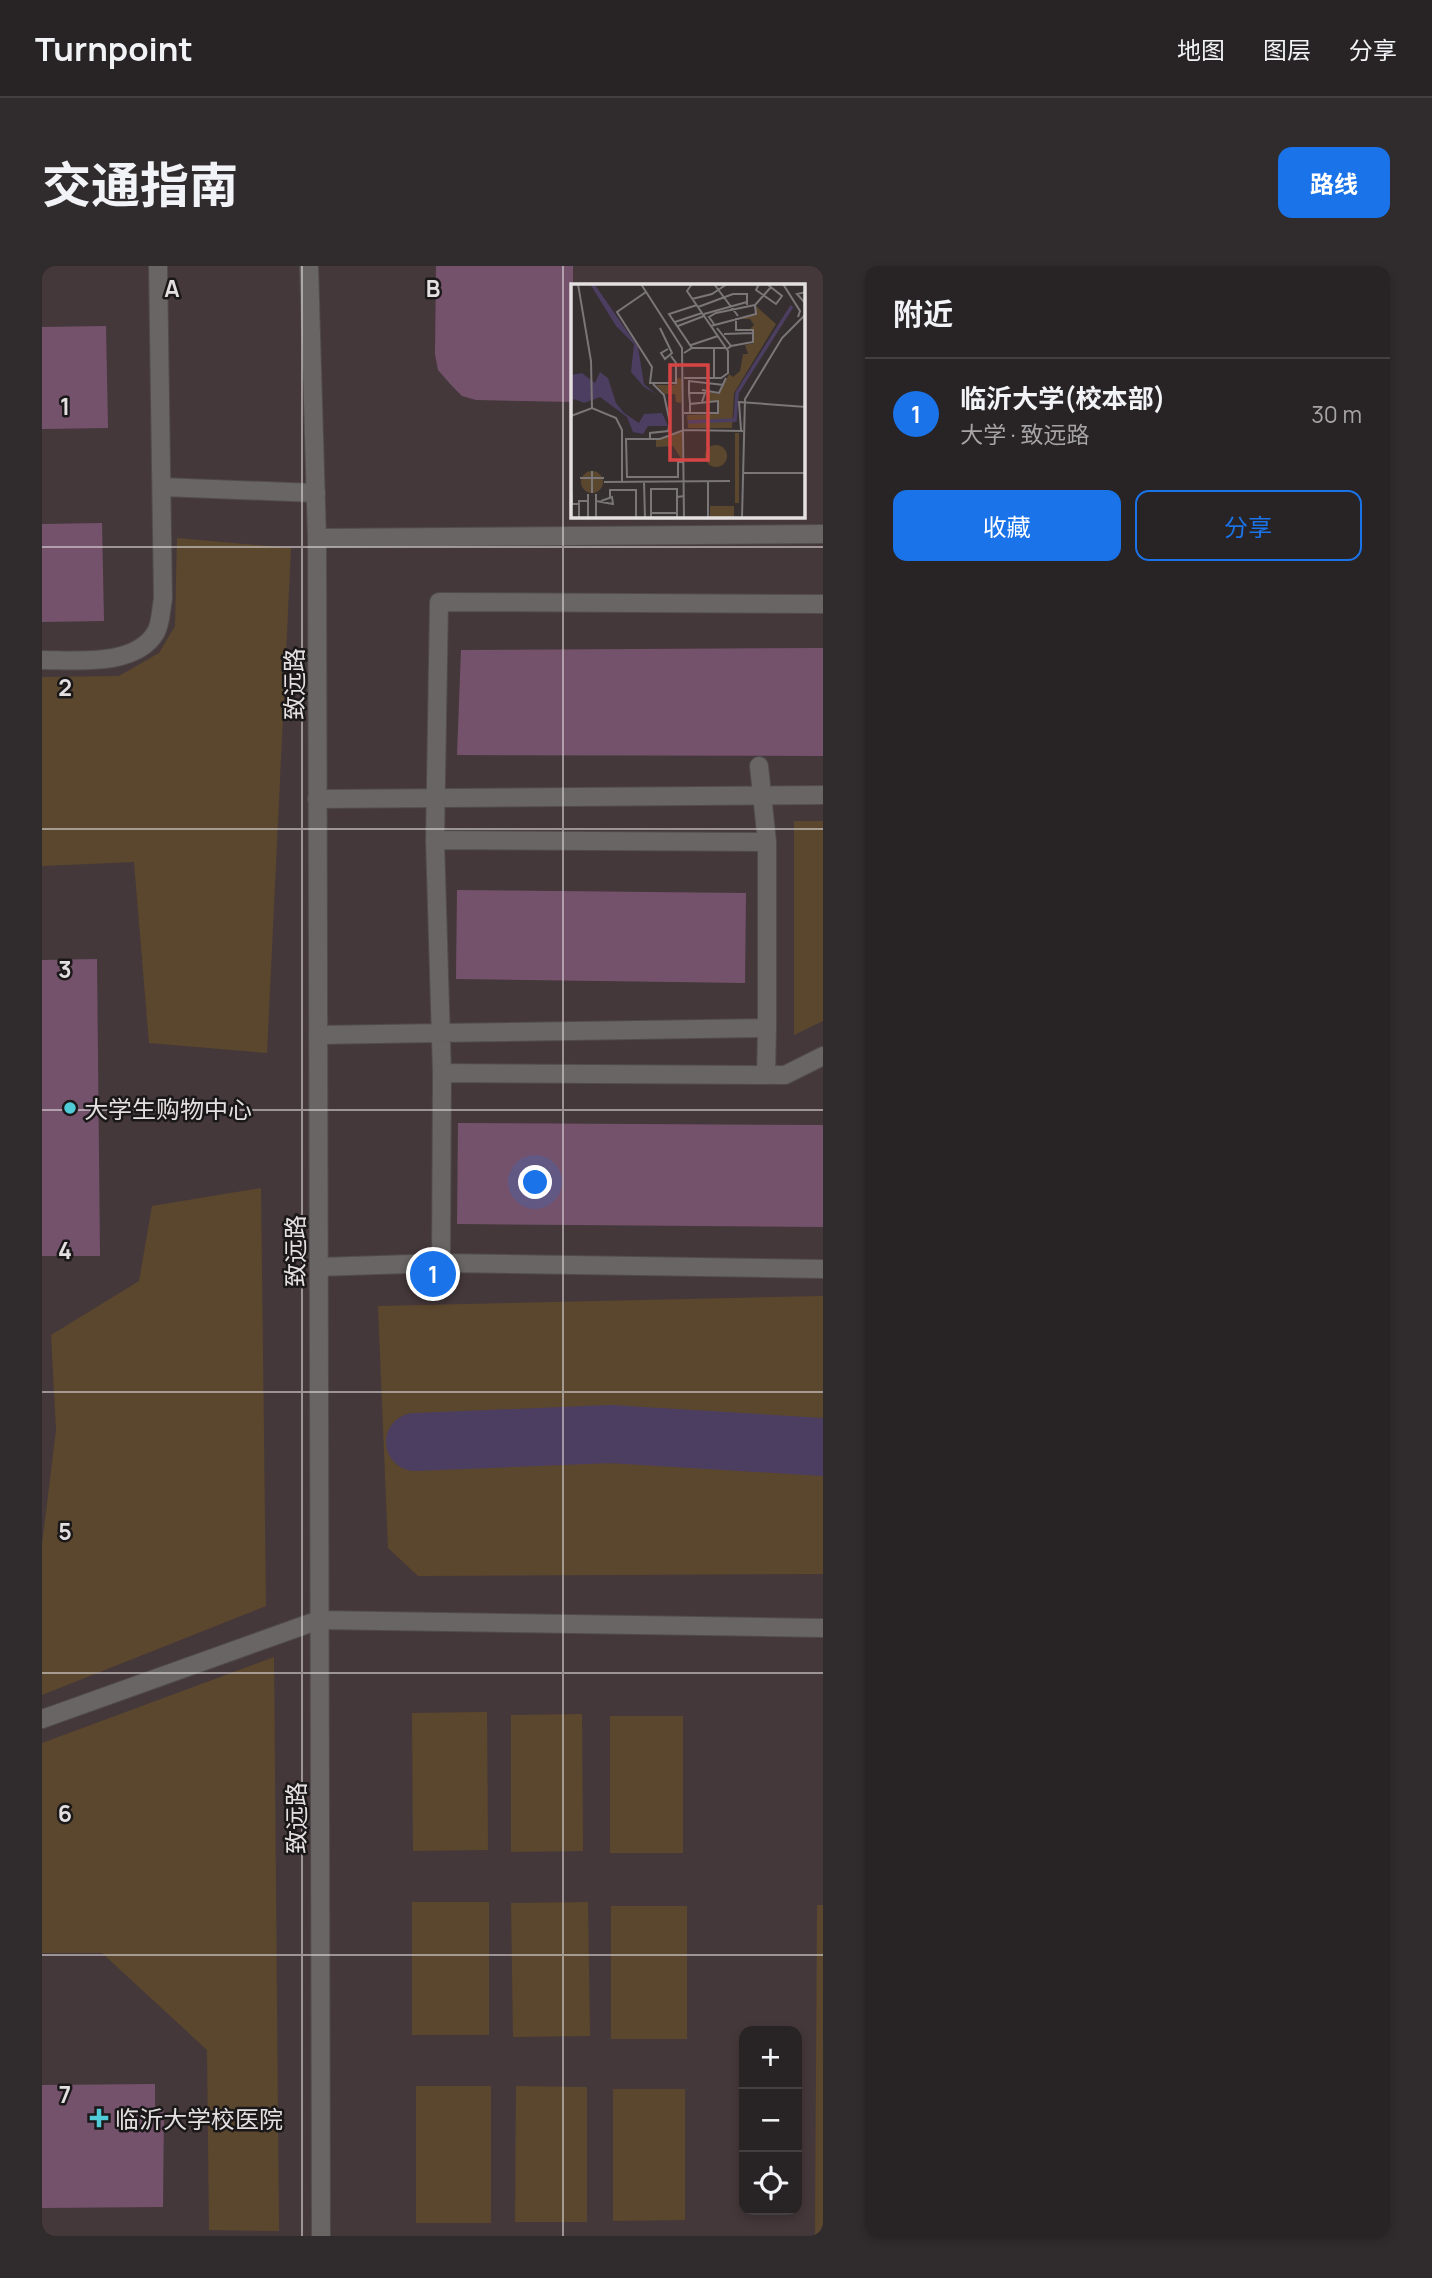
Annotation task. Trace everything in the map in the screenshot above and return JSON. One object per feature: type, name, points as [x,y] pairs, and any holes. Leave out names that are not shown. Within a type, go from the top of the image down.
[{"type":"street","points":[[42,660],[95,659],[132,653],[156,632],[163,599],[158,266]]},
{"type":"street","name":"致远路","points":[[310,266],[317,538],[321,2236]]},
{"type":"street","points":[[162,487],[316,493]]},
{"type":"street","points":[[317,538],[823,534]]},
{"type":"street","points":[[441,1263],[442,1073],[435,841],[439,602],[823,604]]},
{"type":"street","points":[[759,766],[767,842],[766,1075]]},
{"type":"street","points":[[317,799],[823,795]]},
{"type":"street","points":[[435,841],[767,842]]},
{"type":"street","points":[[318,1035],[767,1028]]},
{"type":"street","points":[[442,1073],[785,1075],[823,1056]]},
{"type":"street","points":[[319,1267],[441,1263],[823,1269]]},
{"type":"street","points":[[42,1719],[319,1620],[823,1628]]},
{"type":"shaded area","points":[[42,266],[823,266],[823,2236],[42,2236]]},
{"type":"shaded area","points":[[177,538],[291,548],[267,1053],[149,1043],[134,862],[42,866],[42,677],[119,676],[159,653],[175,626]]},
{"type":"shaded area","points":[[794,821],[823,821],[823,1021],[794,1035]]},
{"type":"shaded area","points":[[261,1188],[266,1606],[42,1695],[42,1545],[56,1430],[51,1335],[139,1281],[152,1206]]},
{"type":"shaded area","points":[[823,1296],[823,1574],[418,1576],[388,1548],[378,1306]]},
{"type":"shaded area","points":[[274,1657],[279,2231],[209,2230],[207,2050],[102,1953],[42,1953],[42,1743]]},
{"type":"shaded area","points":[[487,1712],[488,1850],[413,1851],[412,1713]]},
{"type":"shaded area","points":[[582,1714],[583,1851],[511,1852],[511,1715]]},
{"type":"shaded area","points":[[610,1716],[683,1716],[683,1853],[610,1853]]},
{"type":"shaded area","points":[[412,1902],[489,1902],[489,2035],[412,2035]]},
{"type":"shaded area","points":[[588,1902],[590,2036],[513,2037],[511,1903]]},
{"type":"shaded area","points":[[817,1905],[823,1905],[823,2236],[815,2236]]},
{"type":"shaded area","points":[[611,1906],[687,1906],[687,2039],[611,2039]]},
{"type":"shaded area","points":[[416,2086],[491,2086],[491,2223],[416,2223]]},
{"type":"shaded area","points":[[516,2086],[587,2087],[587,2222],[515,2222]]},
{"type":"shaded area","points":[[613,2089],[685,2089],[685,2220],[613,2221]]},
{"type":"building","points":[[436,266],[573,266],[571,402],[476,400],[462,396],[438,370],[435,354]]},
{"type":"building","points":[[106,326],[108,428],[42,429],[42,327]]},
{"type":"building","points":[[102,523],[104,621],[42,622],[42,524]]},
{"type":"building","points":[[823,648],[823,756],[457,755],[461,650]]},
{"type":"building","points":[[457,890],[746,893],[745,983],[456,979]]},
{"type":"building","name":"大学生购物中心","points":[[97,959],[100,1256],[42,1256],[42,960]]},
{"type":"building","points":[[458,1123],[823,1125],[823,1227],[457,1224]]},
{"type":"building","points":[[155,2084],[155,2108],[164,2108],[163,2207],[42,2208],[42,2085]]},
{"type":"waterway","points":[[415,1442],[610,1434],[823,1447]]},
{"type":"place","name":"大学生购物中心","points":[[70,1108]]},
{"type":"place","name":"临沂大学(校本部)","points":[[433,1274]]},
{"type":"place","name":"临沂大学校医院","points":[[99,2118]]}]
